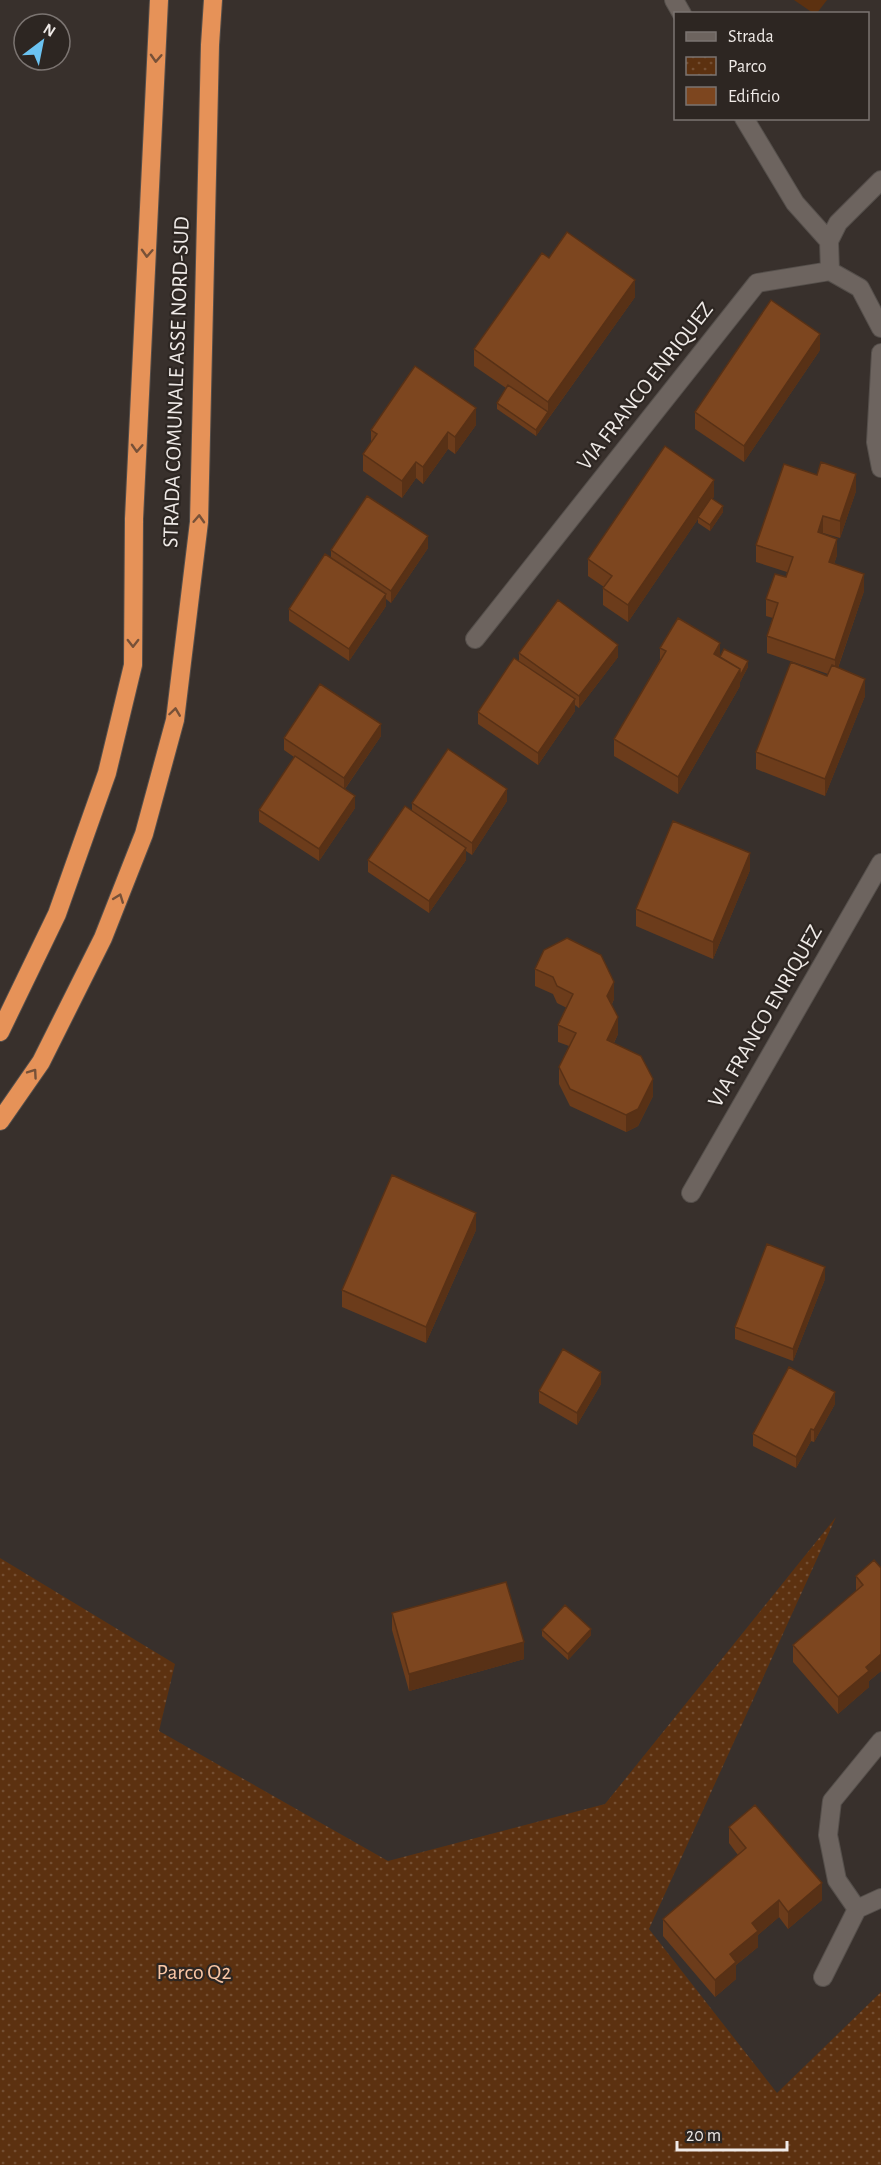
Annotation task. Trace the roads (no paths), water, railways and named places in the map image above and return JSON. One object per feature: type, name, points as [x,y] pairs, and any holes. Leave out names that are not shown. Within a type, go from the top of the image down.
[{"type":"highway","name":"STRADA COMUNALE ASSE NORD-SUD","points":[[0,1032],[57,914],[107,773],[133,665],[134,507],[159,0]]},
{"type":"highway","name":"STRADA COMUNALE ASSE NORD-SUD","points":[[0,1121],[42,1062],[104,938],[144,834],[175,720],[199,522],[209,57],[213,0]]},
{"type":"street","points":[[745,120],[795,203],[829,241]]},
{"type":"street","points":[[878,186],[838,223],[829,241],[830,271],[860,288],[881,328]]},
{"type":"street","name":"VIA FRANCO ENRIQUEZ","points":[[475,639],[757,283],[830,271]]},
{"type":"street","points":[[881,353],[876,442],[881,468]]},
{"type":"street","name":"VIA FRANCO ENRIQUEZ","points":[[691,1192],[881,863]]},
{"type":"street","points":[[857,1910],[837,1880],[828,1835],[832,1801],[881,1741]]},
{"type":"street","points":[[823,1977],[857,1910],[881,1898]]},
{"type":"park label","name":"Parco Q2","points":[[194,1972]]}]
